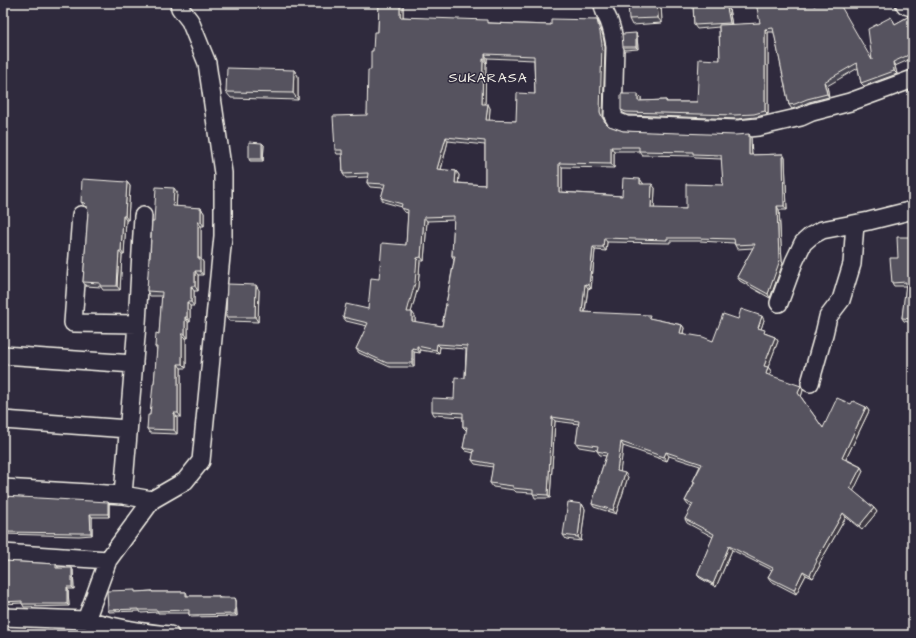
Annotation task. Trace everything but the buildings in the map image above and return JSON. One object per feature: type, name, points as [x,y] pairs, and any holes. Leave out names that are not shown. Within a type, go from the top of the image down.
[{"type":"main road","points":[[907,3],[913,5]]},
{"type":"street","points":[[86,620],[108,560],[152,500],[185,481],[201,461],[223,236],[223,173],[207,63],[190,21],[178,3]]},
{"type":"street","points":[[603,3],[615,46],[613,116],[616,121],[626,125],[738,129],[758,127],[801,117],[812,112],[850,102],[913,79]]},
{"type":"street","points":[[779,303],[794,262],[803,243],[811,236],[822,230],[855,224],[913,210]]},
{"type":"street","points":[[81,215],[72,323],[137,324]]},
{"type":"street","points":[[123,495],[137,324],[143,216]]},
{"type":"street","points":[[810,383],[828,317],[841,300],[852,264],[855,224]]},
{"type":"street","points":[[3,355],[134,364]]},
{"type":"street","points":[[3,420],[128,429]]},
{"type":"street","points":[[3,488],[123,495],[152,500]]},
{"type":"street","points":[[3,553],[108,560]]},
{"type":"street","points":[[3,617],[86,620],[161,635]]},
{"type":"district","name":"SUKARASA","points":[[488,78]]}]
